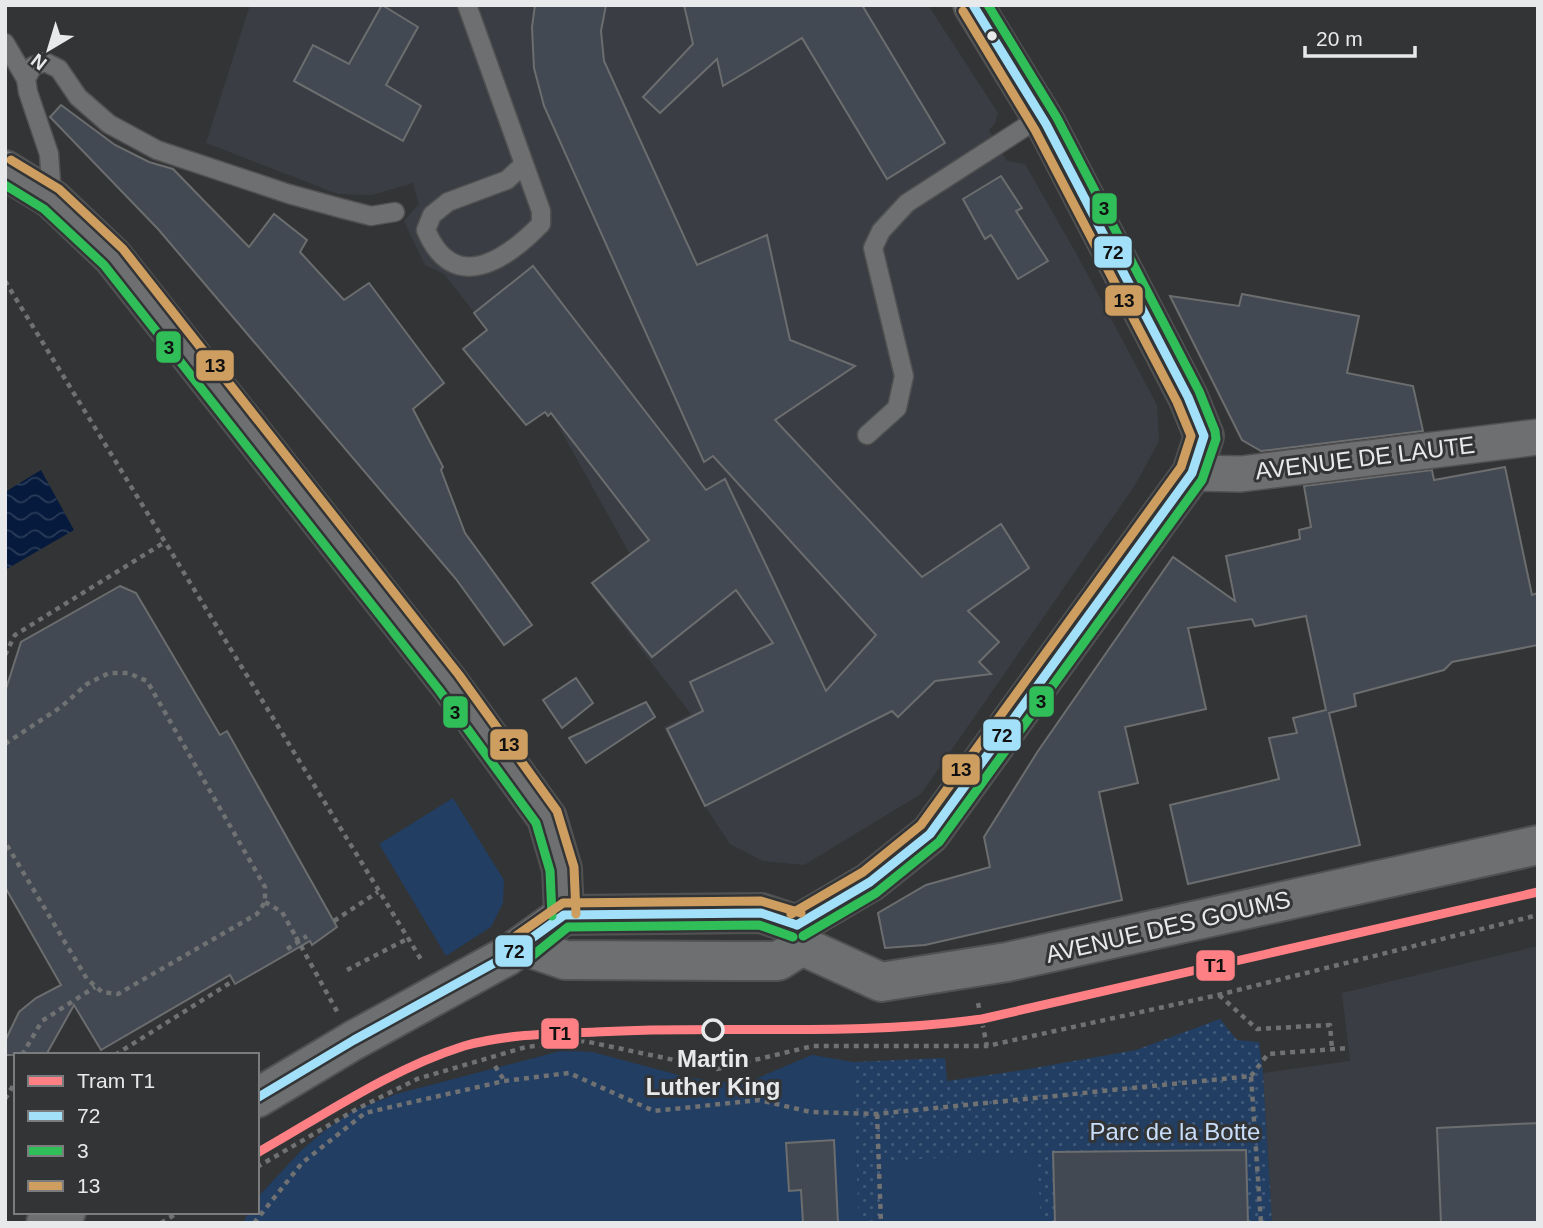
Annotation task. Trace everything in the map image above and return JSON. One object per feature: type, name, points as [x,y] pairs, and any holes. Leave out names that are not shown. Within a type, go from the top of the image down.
[{"type":"main road","points":[[524,946],[565,960],[778,961],[799,935],[930,834],[1192,473],[1204,436],[1188,397],[1042,116],[973,5]]},
{"type":"main road","points":[[5,170],[52,200],[113,257],[449,682],[547,818],[562,869],[564,915],[524,946],[354,1040],[259,1097]]},
{"type":"main road","name":"AVENUE DES GOUMS","points":[[564,915],[761,913],[881,982],[1021,959],[1538,845]]},
{"type":"main road","points":[[46,1223],[62,1214]]},
{"type":"street","name":"AVENUE DE LAUTE","points":[[1192,473],[1241,474],[1538,437]]},
{"type":"lane","points":[[471,8],[541,211],[541,224],[522,241],[481,266],[459,267],[441,257],[426,230],[432,215],[448,202],[507,180],[523,165]]},
{"type":"lane","points":[[5,43],[26,79],[49,154],[52,200]]},
{"type":"lane","points":[[26,79],[33,66],[45,62],[60,69],[78,97],[109,124],[157,150],[340,208],[371,216],[395,212]]},
{"type":"lane","points":[[867,435],[897,408],[904,376],[873,248],[881,231],[908,203],[1042,116]]},
{"type":"path","points":[[5,281],[428,970]]},
{"type":"path","points":[[5,655],[15,635],[165,542]]},
{"type":"path","points":[[5,744],[61,707],[87,684],[109,673],[128,673],[146,681],[265,887],[265,902],[257,914],[118,994],[102,992],[87,979],[5,842]]},
{"type":"path","points":[[334,920],[378,892]]},
{"type":"path","points":[[265,902],[282,912],[340,1015]]},
{"type":"path","points":[[259,1166],[355,1110],[417,1079],[526,1047],[584,1041],[717,1069],[813,1046],[987,1046],[1218,995],[1538,915]]},
{"type":"path","points":[[287,949],[307,936]]},
{"type":"path","points":[[347,970],[407,939]]},
{"type":"path","points":[[974,968],[987,1046]]},
{"type":"path","points":[[118,1053],[233,981]]},
{"type":"path","points":[[23,1053],[42,1021],[95,987]]},
{"type":"path","points":[[1218,995],[1257,1029],[1330,1025],[1332,1049]]},
{"type":"path","points":[[1261,1223],[1251,1076],[1268,1054],[1349,1048]]},
{"type":"path","points":[[495,1066],[504,1081]]},
{"type":"path","points":[[254,1223],[302,1163],[365,1113],[504,1081],[569,1073],[654,1111],[759,1100],[811,1112],[877,1114],[1251,1076]]},
{"type":"path","points":[[877,1114],[881,1223]]},
{"type":"shaded area","points":[[250,5],[928,5],[998,113],[989,130],[1007,161],[1025,164],[1157,405],[1159,441],[1135,485],[921,794],[804,865],[763,861],[730,844],[703,803],[664,727],[691,714],[590,583],[630,554],[551,413],[532,386],[444,274],[425,265],[404,221],[419,204],[413,183],[372,195],[338,194],[206,143]]},
{"type":"shaded area","points":[[1538,946],[1538,1223],[1272,1223],[1263,1073],[1350,1061],[1342,993]]},
{"type":"green space","points":[[453,798],[504,880],[503,903],[491,927],[446,956],[379,844]]},
{"type":"green space","name":"Parc de la Botte","points":[[1220,1019],[1237,1040],[1259,1042],[1272,1223],[243,1223],[248,1214],[259,1214],[259,1196],[302,1150],[355,1110],[397,1094],[561,1051],[592,1052],[689,1078],[744,1084],[812,1055],[852,1062],[945,1058],[947,1081],[1136,1050]]},
{"type":"green space","points":[[561,1051],[592,1052],[689,1078],[744,1084],[812,1055],[852,1062],[859,1223],[243,1223],[248,1214],[259,1214],[259,1196],[302,1150],[328,1128],[355,1110],[397,1094]]},
{"type":"green space","points":[[1037,1153],[1041,1223],[884,1223],[881,1161]]},
{"type":"water","points":[[41,470],[74,530],[5,570],[5,492]]},
{"type":"building","points":[[382,5],[418,27],[386,85],[421,106],[403,141],[294,81],[313,45],[349,64]]},
{"type":"building","points":[[535,5],[606,5],[601,31],[604,61],[697,265],[767,235],[790,340],[855,366],[775,420],[922,577],[1001,524],[1029,568],[968,611],[999,642],[979,662],[991,674],[935,681],[898,717],[892,711],[705,806],[667,729],[703,711],[690,682],[773,643],[736,590],[652,657],[592,583],[649,540],[551,413],[548,416],[545,412],[526,425],[463,349],[487,330],[474,313],[533,266],[706,490],[725,479],[826,691],[876,635],[713,456],[704,462],[544,106],[534,68],[532,27]]},
{"type":"building","points":[[684,5],[862,5],[945,143],[887,179],[802,38],[723,86],[717,59],[660,113],[643,97],[693,44]]},
{"type":"building","points":[[61,105],[115,145],[149,162],[173,169],[249,247],[274,214],[307,240],[300,252],[344,300],[369,283],[444,383],[413,409],[443,467],[441,470],[465,533],[532,625],[504,645],[456,579],[158,229],[50,117]]},
{"type":"building","points":[[1001,176],[1022,208],[1016,211],[1048,261],[1018,279],[991,235],[985,239],[963,199]]},
{"type":"building","points":[[1242,294],[1359,316],[1347,373],[1413,386],[1423,431],[1261,451],[1242,440],[1170,296],[1239,306]]},
{"type":"building","points":[[1505,467],[1532,595],[1538,593],[1538,645],[1452,662],[1444,670],[1354,694],[1356,706],[1329,713],[1360,845],[1188,884],[1170,805],[1279,779],[1269,738],[1297,733],[1293,718],[1326,710],[1306,616],[1255,626],[1252,619],[1188,628],[1206,709],[1125,727],[1138,783],[1099,792],[1122,900],[925,945],[885,948],[878,913],[926,885],[990,867],[984,837],[1038,751],[1173,557],[1235,601],[1226,556],[1300,539],[1299,530],[1311,527],[1304,486],[1432,470],[1434,480]]},
{"type":"building","points":[[120,586],[136,593],[220,735],[227,731],[337,927],[312,945],[310,941],[235,984],[230,975],[101,1050],[74,1005],[47,1053],[5,1055],[5,1041],[19,1012],[36,998],[61,985],[5,887],[5,692],[21,642]]},
{"type":"building","points":[[576,678],[593,703],[562,728],[543,700]]},
{"type":"building","points":[[646,702],[655,717],[586,763],[569,738]]},
{"type":"building","points":[[1538,1123],[1538,1223],[1441,1223],[1437,1128]]},
{"type":"building","points":[[834,1140],[838,1223],[803,1223],[801,1190],[789,1191],[786,1143]]},
{"type":"building","points":[[1246,1150],[1248,1223],[1055,1223],[1053,1152]]},
{"type":"tram line","name":"T1","points":[[259,1152],[410,1067],[480,1042],[563,1033],[885,1028],[982,1019],[1538,892]]},
{"type":"transit line","name":"72","points":[[797,925],[870,882],[930,834],[1192,473],[1204,436],[1188,397],[1046,124],[973,5]]},
{"type":"transit line","name":"3","points":[[803,936],[876,893],[939,842],[1202,480],[1216,439],[1199,391],[1057,118],[988,5]]},
{"type":"transit line","name":"13","points":[[791,914],[863,872],[921,825],[1181,467],[1191,436],[1177,402],[1035,130],[963,11]]},
{"type":"transit line","name":"13","points":[[11,160],[59,189],[123,249],[459,675],[557,811],[574,867],[576,914]]},
{"type":"transit line","name":"3","points":[[5,185],[44,209],[104,265],[439,690],[536,823],[550,871],[552,916]]},
{"type":"transit line","name":"13","points":[[516,936],[563,903],[761,901],[801,913]]},
{"type":"transit line","name":"72","points":[[259,1097],[354,1040],[507,956],[564,915],[761,913],[797,925]]},
{"type":"transit line","name":"3","points":[[532,956],[568,927],[759,925],[793,937]]},
{"type":"place","name":"Martin Luther King","points":[[713,1030]]}]
